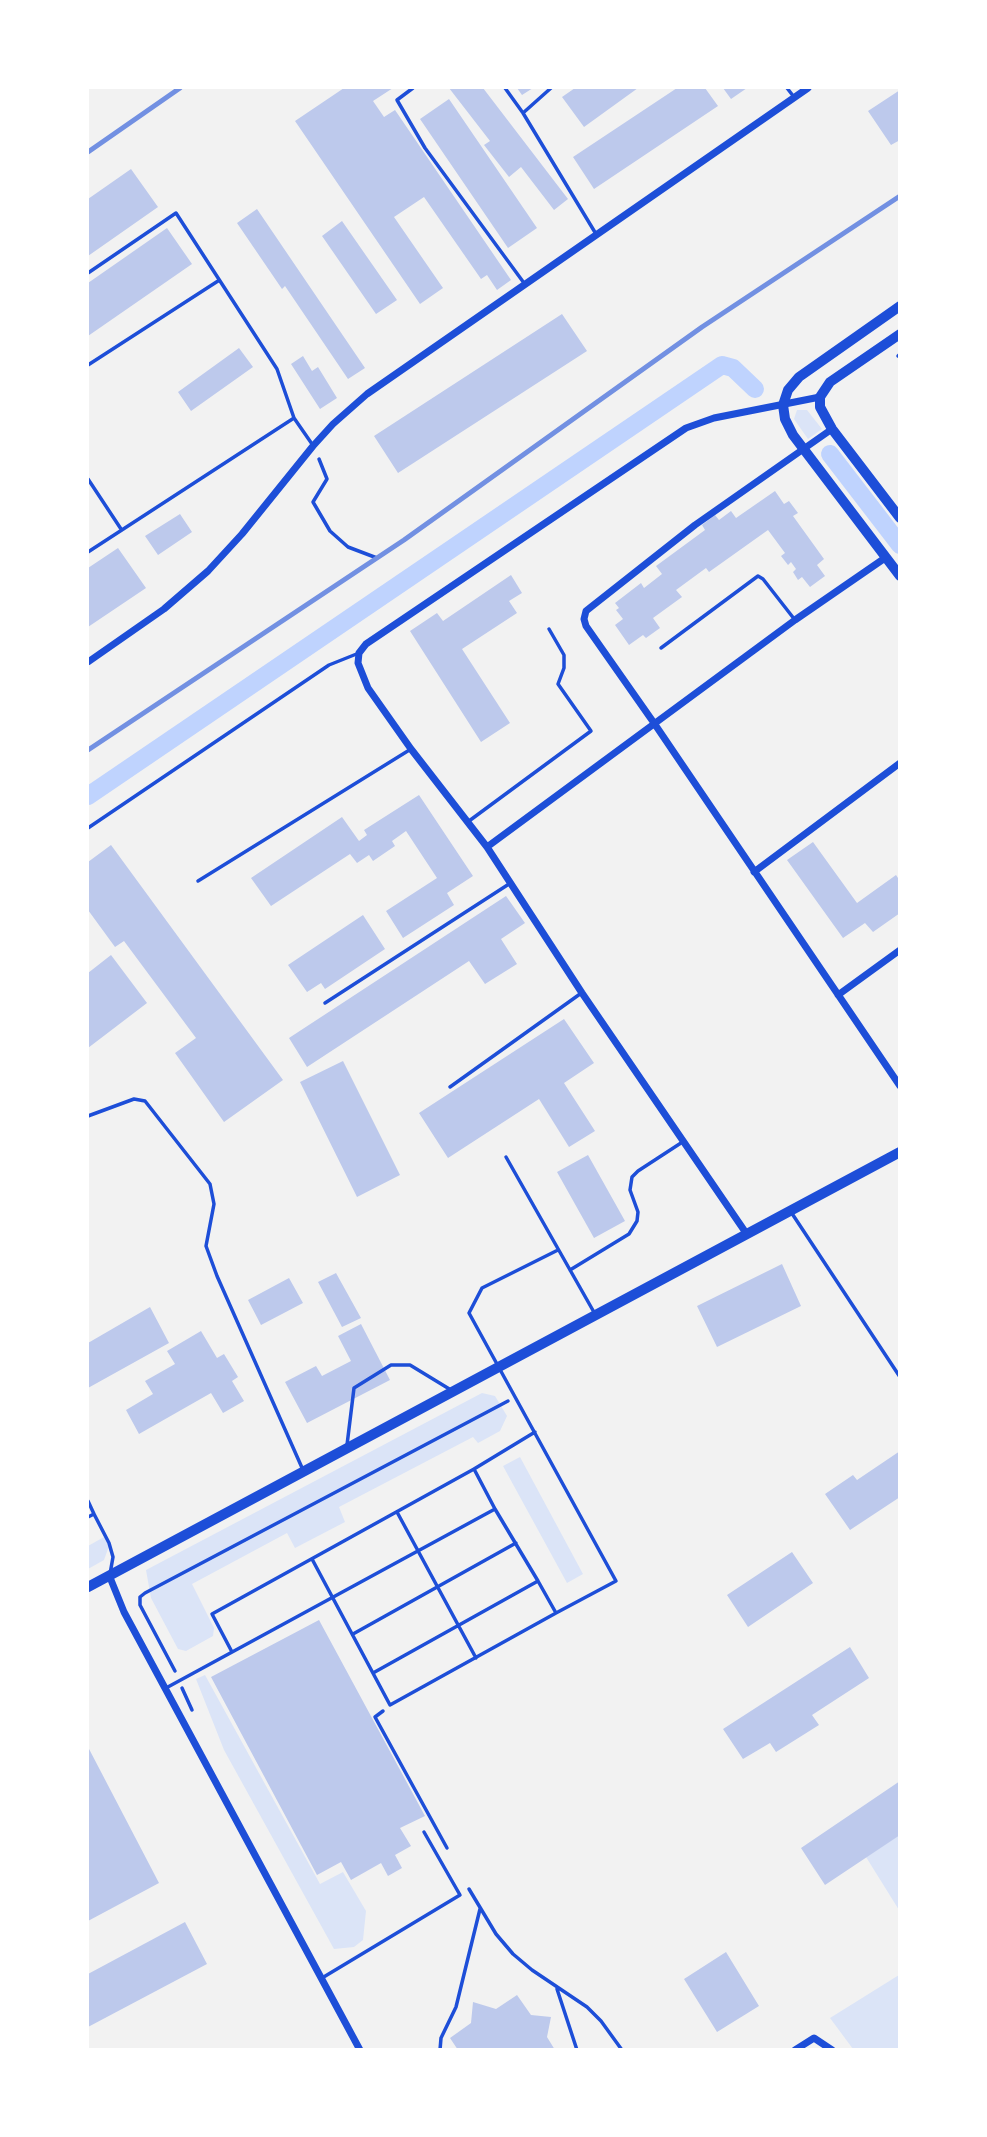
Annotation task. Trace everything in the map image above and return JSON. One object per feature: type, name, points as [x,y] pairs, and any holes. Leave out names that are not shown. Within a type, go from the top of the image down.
[{"type":"main road","points":[[900,306],[795,380],[783,405],[788,425],[803,449],[900,576]]},
{"type":"main road","points":[[900,334],[830,382],[820,397],[821,407],[832,429],[900,517]]},
{"type":"main road","points":[[88,1587],[900,1152]]},
{"type":"street","points":[[88,662],[164,609],[208,571],[242,534],[313,446],[367,394],[808,88]]},
{"type":"street","points":[[746,1233],[582,993],[487,847],[411,749],[368,688],[358,663],[359,653],[366,644],[685,428],[714,418],[820,397]]},
{"type":"street","points":[[832,429],[695,525],[586,611],[586,625],[900,1086]]},
{"type":"street","points":[[487,847],[794,620],[885,558]]},
{"type":"street","points":[[754,873],[900,763]]},
{"type":"street","points":[[838,995],[900,950]]},
{"type":"street","points":[[109,1575],[124,1612],[360,2049]]},
{"type":"street","points":[[795,2049],[814,2038],[832,2049]]},
{"type":"lane","points":[[413,88],[397,100],[425,148],[525,285]]},
{"type":"lane","points":[[505,88],[597,236]]},
{"type":"lane","points":[[523,113],[551,88]]},
{"type":"lane","points":[[787,88],[794,97]]},
{"type":"lane","points":[[88,273],[176,213],[276,369],[294,418],[313,446]]},
{"type":"lane","points":[[88,365],[218,281]]},
{"type":"lane","points":[[88,552],[294,418]]},
{"type":"lane","points":[[88,479],[121,529]]},
{"type":"lane","points":[[661,648],[758,576],[794,620]]},
{"type":"lane","points":[[468,823],[591,730],[558,684],[564,668],[564,655],[549,629]]},
{"type":"lane","points":[[88,828],[329,665],[359,653]]},
{"type":"lane","points":[[198,881],[411,749]]},
{"type":"lane","points":[[325,1003],[511,883]]},
{"type":"lane","points":[[450,1087],[582,993]]},
{"type":"lane","points":[[88,1116],[134,1099],[145,1101],[210,1184],[214,1204],[206,1246],[304,1472]]},
{"type":"lane","points":[[570,1270],[629,1234],[638,1221],[638,1212],[630,1189],[632,1177],[684,1141]]},
{"type":"lane","points":[[506,1157],[595,1315]]},
{"type":"lane","points":[[790,1210],[900,1377]]},
{"type":"lane","points":[[313,1559],[390,1705],[616,1581],[469,1313],[482,1288],[558,1250]]},
{"type":"lane","points":[[347,1448],[354,1388],[391,1365],[410,1366],[453,1391]]},
{"type":"lane","points":[[232,1652],[212,1614],[474,1469],[535,1432]]},
{"type":"lane","points":[[474,1469],[556,1613]]},
{"type":"lane","points":[[88,1501],[113,1557],[109,1575]]},
{"type":"lane","points":[[165,1688],[495,1509]]},
{"type":"lane","points":[[397,1512],[475,1658]]},
{"type":"lane","points":[[88,1517],[94,1514]]},
{"type":"lane","points":[[352,1634],[516,1543]]},
{"type":"lane","points":[[373,1673],[538,1581]]},
{"type":"lane","points":[[320,1979],[460,1895],[424,1832]]},
{"type":"path","points":[[313,446],[327,479],[313,502],[330,531],[348,547],[377,558]]},
{"type":"path","points":[[390,1705],[375,1717],[447,1849]]},
{"type":"path","points":[[467,1885],[496,1934],[513,1954],[587,2007],[622,2049]]},
{"type":"path","points":[[440,2049],[441,2038],[456,2007],[480,1909]]},
{"type":"path","points":[[556,1987],[577,2049]]},
{"type":"shaded area","points":[[797,410],[807,410],[822,429],[808,439],[794,419]]},
{"type":"shaded area","points":[[482,1393],[495,1396],[507,1416],[500,1431],[478,1443],[473,1437],[339,1507],[345,1522],[295,1548],[287,1533],[192,1584],[214,1628],[213,1636],[186,1651],[178,1649],[151,1598],[146,1570]]},
{"type":"shaded area","points":[[520,1457],[583,1574],[567,1583],[503,1466]]},
{"type":"shaded area","points":[[104,1537],[109,1546],[104,1560],[88,1569],[88,1546]]},
{"type":"shaded area","points":[[205,1675],[320,1884],[343,1872],[366,1911],[363,1940],[354,1947],[334,1949],[224,1750],[196,1679]]},
{"type":"shaded area","points":[[899,1835],[899,1910],[866,1857]]},
{"type":"shaded area","points":[[899,1975],[899,2049],[853,2049],[830,2018]]},
{"type":"building","points":[[344,88],[393,88],[373,101],[384,117],[395,110],[511,280],[497,290],[487,275],[481,279],[424,197],[394,217],[443,288],[420,304],[295,121]]},
{"type":"building","points":[[449,88],[483,88],[568,199],[554,210],[521,167],[509,177],[484,145],[490,141]]},
{"type":"building","points":[[517,88],[533,88],[522,95]]},
{"type":"building","points":[[575,88],[638,88],[584,127],[562,97]]},
{"type":"building","points":[[677,88],[705,88],[718,106],[594,189],[573,157]]},
{"type":"building","points":[[723,88],[747,88],[731,99]]},
{"type":"building","points":[[900,90],[900,140],[891,145],[868,111]]},
{"type":"building","points":[[449,99],[537,228],[508,248],[420,119]]},
{"type":"building","points":[[131,169],[158,207],[88,256],[88,199]]},
{"type":"building","points":[[257,209],[365,368],[348,379],[285,286],[282,289],[237,223]]},
{"type":"building","points":[[342,221],[397,300],[376,314],[322,236]]},
{"type":"building","points":[[167,228],[192,264],[88,336],[88,283]]},
{"type":"building","points":[[562,314],[587,351],[398,473],[374,436]]},
{"type":"building","points":[[239,348],[253,367],[191,411],[178,392]]},
{"type":"building","points":[[303,356],[312,371],[318,367],[337,398],[320,409],[291,364]]},
{"type":"building","points":[[775,491],[784,504],[789,501],[798,513],[793,516],[824,559],[817,565],[825,576],[810,587],[802,577],[798,580],[793,572],[796,569],[791,562],[788,565],[781,556],[785,553],[768,530],[709,572],[706,568],[676,590],[682,597],[653,618],[660,628],[629,645],[615,625],[623,619],[616,610],[619,608],[615,603],[641,583],[644,588],[662,574],[656,566],[705,530],[702,525],[715,515],[719,520],[731,511],[736,518]]},
{"type":"building","points":[[180,514],[192,532],[158,555],[145,536]]},
{"type":"building","points":[[118,548],[146,588],[88,627],[88,568]]},
{"type":"building","points":[[511,575],[522,593],[509,601],[517,613],[462,649],[510,723],[481,742],[410,631],[437,613],[443,621]]},
{"type":"building","points":[[419,795],[473,876],[447,893],[454,905],[403,938],[386,911],[437,878],[406,831],[392,841],[395,846],[373,861],[369,855],[357,863],[350,854],[271,906],[251,878],[342,817],[359,841],[367,835],[364,830]]},
{"type":"building","points":[[813,842],[857,903],[896,875],[900,881],[900,913],[873,932],[865,923],[843,938],[787,860]]},
{"type":"building","points":[[111,845],[283,1080],[224,1122],[175,1053],[196,1038],[124,941],[115,947],[88,910],[88,862]]},
{"type":"building","points":[[506,896],[525,923],[501,939],[517,964],[485,984],[469,961],[307,1067],[289,1038]]},
{"type":"building","points":[[363,915],[385,949],[325,989],[321,983],[307,992],[288,965]]},
{"type":"building","points":[[111,955],[147,1003],[88,1048],[88,973]]},
{"type":"building","points":[[564,1019],[594,1063],[564,1083],[595,1131],[569,1147],[539,1099],[448,1158],[419,1113]]},
{"type":"building","points":[[343,1061],[400,1175],[357,1197],[300,1082]]},
{"type":"building","points":[[588,1155],[625,1221],[594,1238],[557,1172]]},
{"type":"building","points":[[782,1264],[801,1306],[717,1347],[697,1306]]},
{"type":"building","points":[[336,1273],[361,1318],[342,1327],[318,1282]]},
{"type":"building","points":[[289,1278],[303,1303],[261,1325],[248,1300]]},
{"type":"building","points":[[150,1307],[169,1343],[88,1388],[88,1343]]},
{"type":"building","points":[[361,1324],[390,1380],[307,1423],[285,1382],[316,1366],[322,1376],[351,1361],[338,1336]]},
{"type":"building","points":[[201,1331],[217,1358],[224,1354],[238,1377],[232,1381],[244,1401],[223,1413],[211,1393],[139,1434],[126,1410],[153,1394],[145,1381],[175,1364],[167,1351]]},
{"type":"building","points":[[900,1451],[900,1497],[850,1530],[825,1494],[853,1475],[857,1480]]},
{"type":"building","points":[[792,1552],[813,1583],[748,1627],[727,1595]]},
{"type":"building","points":[[319,1620],[425,1816],[400,1828],[411,1846],[395,1855],[402,1868],[388,1876],[381,1863],[351,1880],[341,1862],[317,1875],[211,1677]]},
{"type":"building","points":[[850,1647],[869,1678],[812,1715],[819,1725],[776,1752],[770,1743],[743,1759],[723,1729]]},
{"type":"building","points":[[88,1747],[159,1883],[88,1921]]},
{"type":"building","points":[[900,1781],[900,1835],[825,1885],[801,1848]]},
{"type":"building","points":[[185,1922],[207,1964],[88,2027],[88,1974]]},
{"type":"building","points":[[726,1952],[759,2006],[717,2032],[684,1979]]},
{"type":"building","points":[[517,1995],[531,2015],[551,2017],[547,2037],[555,2050],[458,2050],[450,2038],[471,2023],[473,2002],[496,2009]]},
{"type":"waterway","points":[[88,796],[722,365],[733,368],[755,389]]},
{"type":"waterway","points":[[830,454],[900,545]]},
{"type":"railway","points":[[88,152],[180,88]]},
{"type":"railway","points":[[88,750],[404,540],[702,327],[900,196]]}]
